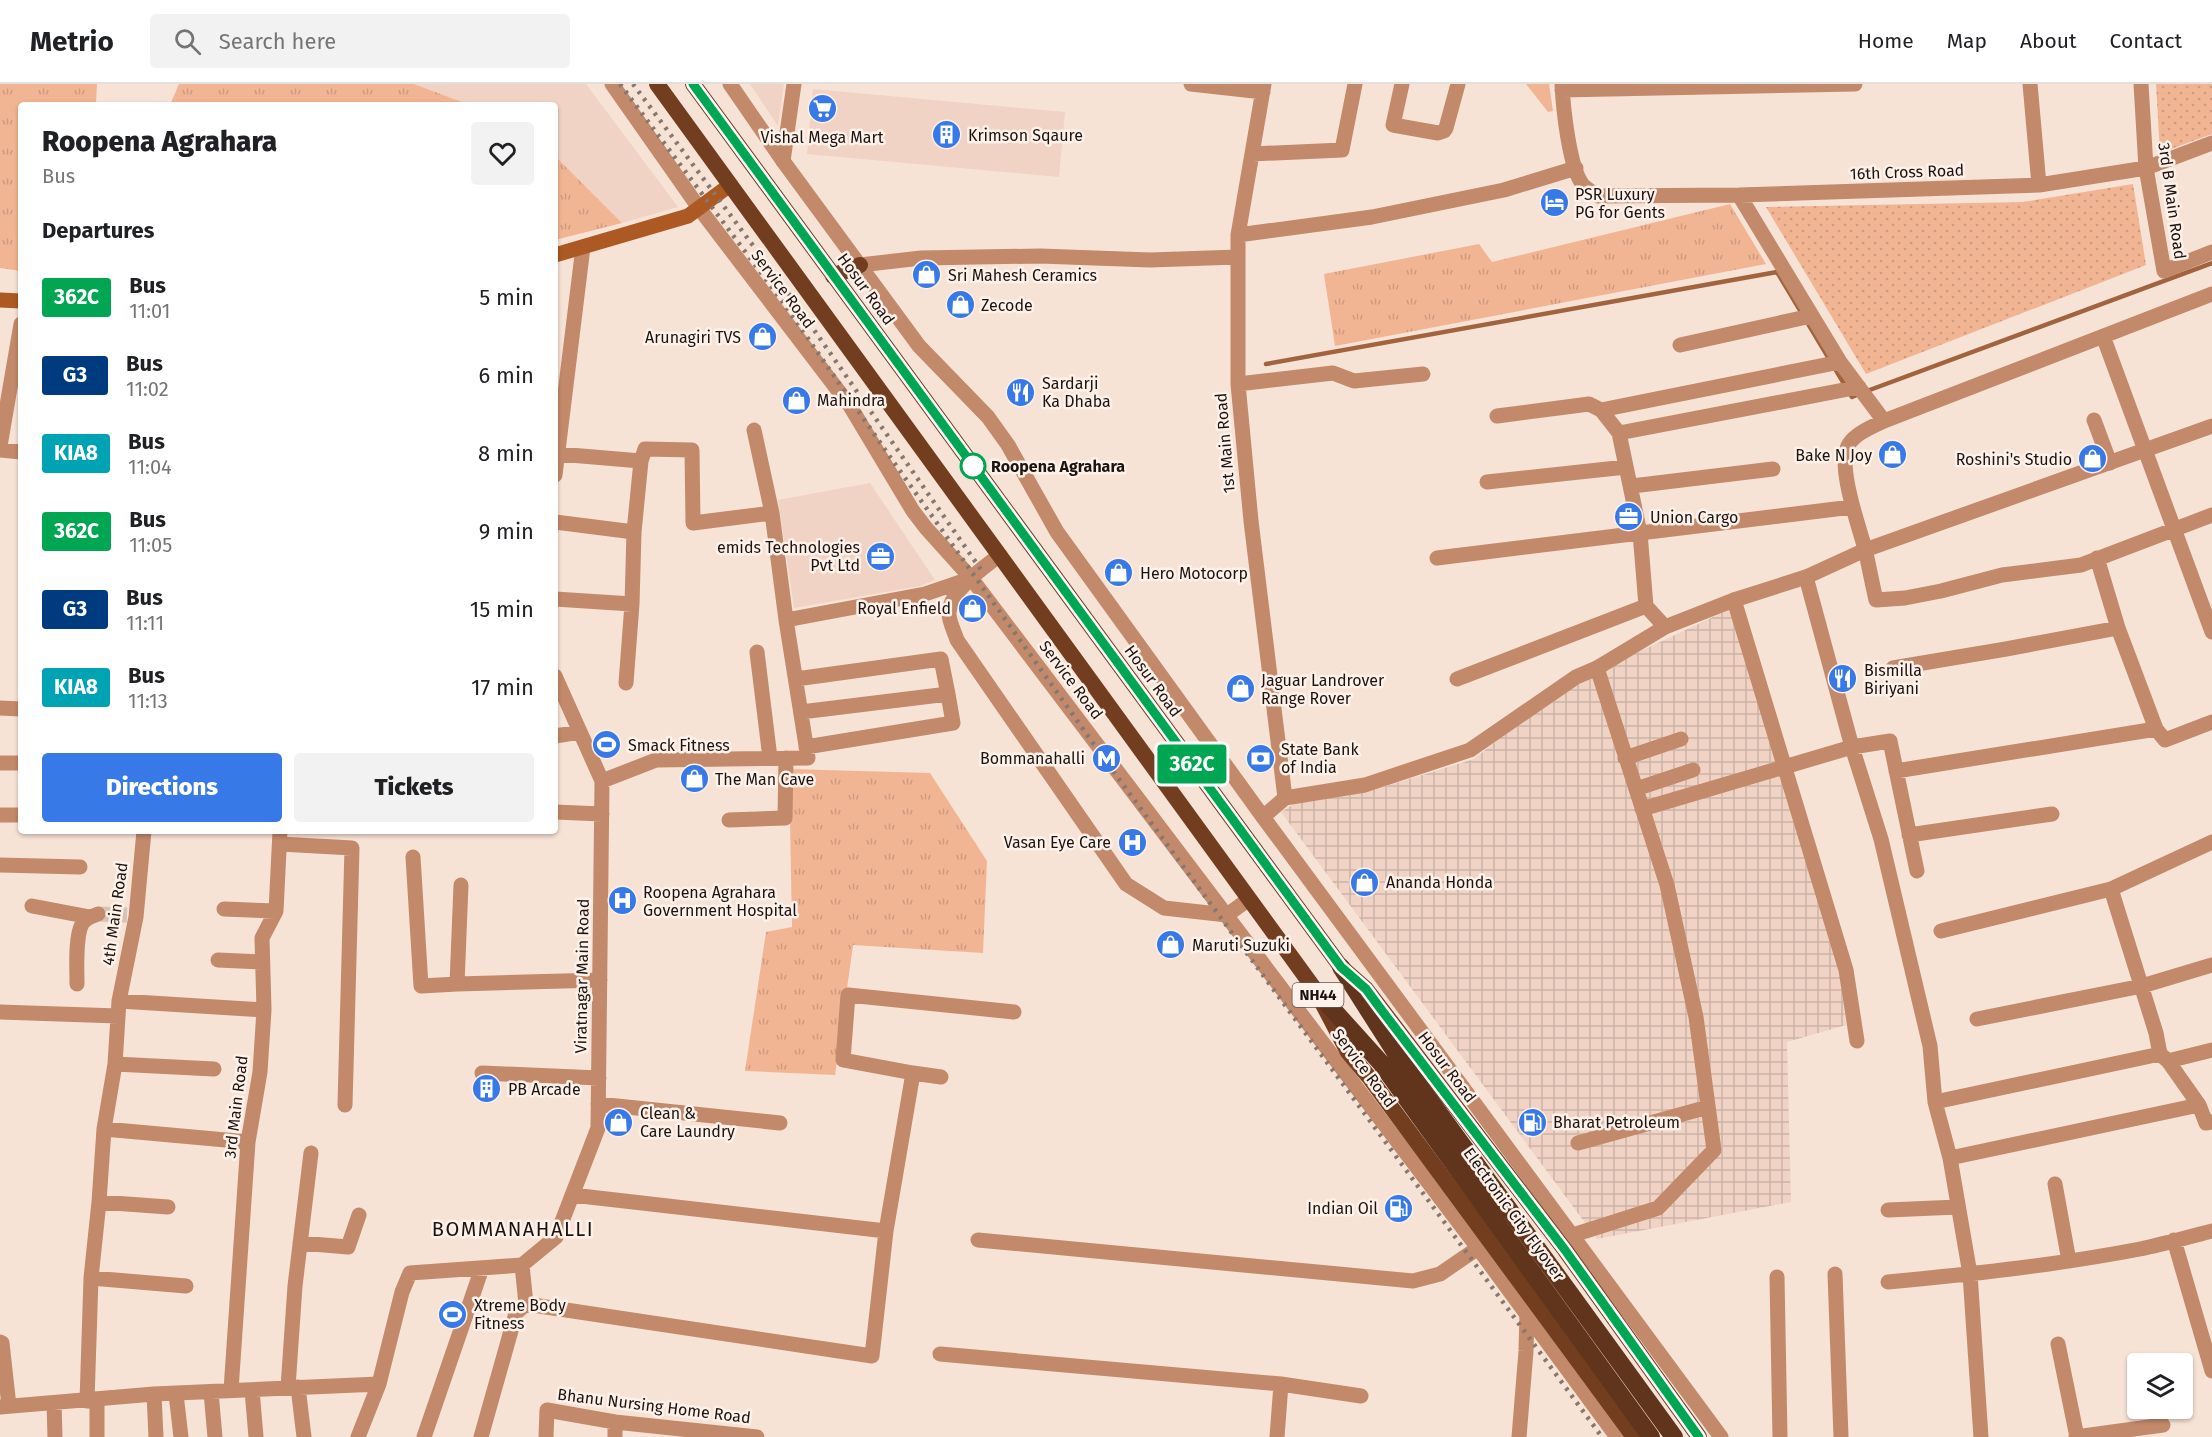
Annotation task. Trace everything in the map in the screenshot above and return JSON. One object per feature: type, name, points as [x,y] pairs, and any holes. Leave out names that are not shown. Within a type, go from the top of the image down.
[{"type":"highway","name":"NH44","points":[[657,84],[1316,991],[1347,1052],[1389,1104],[1634,1437]]},
{"type":"highway","name":"Hosur Road","points":[[693,84],[1341,967],[1366,989],[1565,1250],[1699,1437]]},
{"type":"highway","points":[[833,276],[860,265]]},
{"type":"highway","name":"Electronic City Flyover","points":[[1341,967],[1399,1058],[1628,1389],[1651,1437]]},
{"type":"highway","name":"Electronic City Flyover","points":[[1316,991],[1381,1064],[1628,1389],[1674,1437]]},
{"type":"main road","points":[[558,254],[688,216],[730,185]]},
{"type":"main road","points":[[0,300],[18,301]]},
{"type":"street","name":"Service Road","points":[[612,84],[699,208],[850,406],[919,520],[971,578],[1478,1248],[1617,1437]]},
{"type":"street","points":[[730,84],[783,161],[919,346],[988,417],[1008,445],[1057,532],[1263,817],[1721,1437]]},
{"type":"street","points":[[783,161],[794,84]]},
{"type":"street","points":[[1191,84],[1263,88]]},
{"type":"street","points":[[1252,154],[1342,150],[1354,84]]},
{"type":"street","points":[[1402,84],[1393,125],[1438,133],[1446,128],[1458,84]]},
{"type":"street","points":[[1238,235],[1372,217],[1504,190],[1576,168],[1566,129],[1562,87],[1855,84]]},
{"type":"street","points":[[2030,84],[2039,185]]},
{"type":"street","name":"3rd B Main Road","points":[[2141,84],[2146,168],[2164,271],[2212,252]]},
{"type":"street","name":"1st Main Road","points":[[1263,88],[1238,235],[1238,384],[1251,521],[1285,798]]},
{"type":"street","name":"16th Cross Road","points":[[1576,168],[1582,184],[1598,196],[1739,195],[2039,185],[2146,168],[2212,143]]},
{"type":"street","points":[[1739,195],[1840,362],[1884,421]]},
{"type":"street","points":[[582,247],[558,454],[641,461]]},
{"type":"street","points":[[860,265],[921,258],[1040,256],[1150,260],[1238,257]]},
{"type":"street","points":[[2212,294],[1884,421],[1856,436],[1846,451],[1844,460],[1852,507],[1865,550],[1876,600],[1905,598],[1941,591],[2002,575],[2081,565],[2212,515]]},
{"type":"street","points":[[1680,345],[1811,316]]},
{"type":"street","points":[[2103,336],[2174,529],[2208,610],[2212,632]]},
{"type":"street","points":[[0,446],[18,341]]},
{"type":"street","points":[[1602,410],[1840,362]]},
{"type":"street","points":[[1238,384],[1333,372],[1354,381],[1423,374]]},
{"type":"street","points":[[1618,434],[1859,387]]},
{"type":"street","points":[[1497,416],[1589,404],[1602,410],[1618,434],[1632,486],[1640,533],[1646,606],[1665,627]]},
{"type":"street","points":[[2094,420],[2110,463]]},
{"type":"street","points":[[1263,817],[1285,798],[1365,785],[1470,750],[1576,676],[1597,668],[1665,627],[1734,600],[1806,577],[1865,550],[2212,426]]},
{"type":"street","points":[[602,781],[656,760],[808,758],[772,513],[754,430]]},
{"type":"street","points":[[626,683],[633,604],[634,532],[641,461],[645,449],[692,450],[693,523],[772,513]]},
{"type":"street","points":[[0,450],[18,452]]},
{"type":"street","points":[[1486,482],[1626,467]]},
{"type":"street","points":[[1632,486],[1773,469]]},
{"type":"street","points":[[1437,558],[1852,507]]},
{"type":"street","points":[[558,522],[634,532]]},
{"type":"street","points":[[1000,555],[971,578],[955,596],[949,613],[957,640],[1126,884],[1164,908],[1227,915],[1249,899]]},
{"type":"street","points":[[2097,558],[2118,628],[2156,729],[2165,740],[2212,722]]},
{"type":"street","points":[[1806,577],[1852,747],[1881,839],[1930,1046],[1935,1102],[1950,1158],[1970,1274],[1981,1437]]},
{"type":"street","points":[[786,620],[925,594],[971,578]]},
{"type":"street","points":[[558,599],[633,604]]},
{"type":"street","points":[[1734,600],[1846,970],[1857,1041]]},
{"type":"street","points":[[1456,680],[1646,606]]},
{"type":"street","points":[[1893,668],[2118,628]]},
{"type":"street","points":[[729,820],[785,818],[778,758],[757,652]]},
{"type":"street","points":[[795,679],[941,659],[953,723],[806,747]]},
{"type":"street","points":[[1573,1234],[1659,1208],[1714,1150],[1696,1017],[1667,885],[1597,668]]},
{"type":"street","name":"Viratnagar Main Road","points":[[522,1265],[556,1237],[598,1128],[602,781],[558,684]]},
{"type":"street","points":[[801,712],[948,694]]},
{"type":"street","points":[[0,708],[18,709]]},
{"type":"street","points":[[1896,771],[2156,729]]},
{"type":"street","points":[[558,736],[580,732]]},
{"type":"street","points":[[1626,758],[1681,739]]},
{"type":"street","points":[[1642,809],[1852,747],[1890,741],[1917,871]]},
{"type":"street","points":[[0,763],[18,763]]},
{"type":"street","points":[[1636,789],[1693,770]]},
{"type":"street","points":[[558,812],[602,814]]},
{"type":"street","points":[[1909,835],[2052,814]]},
{"type":"street","points":[[0,815],[18,815]]},
{"type":"street","name":"4th Main Road","points":[[97,1437],[92,1400],[91,1278],[104,1128],[144,834]]},
{"type":"street","points":[[280,838],[352,848],[345,1105]]},
{"type":"street","name":"3rd Main Road","points":[[231,1390],[248,1142],[260,1072],[264,1010],[262,938],[276,911],[280,838]]},
{"type":"street","points":[[1941,932],[2111,889],[2212,842]]},
{"type":"street","points":[[413,857],[421,986],[600,980]]},
{"type":"street","points":[[0,865],[80,867]]},
{"type":"street","points":[[457,984],[461,885]]},
{"type":"street","points":[[2111,889],[2164,1058],[2199,1105],[2210,1128]]},
{"type":"street","points":[[32,906],[94,915],[82,925],[78,940],[77,984]]},
{"type":"street","points":[[224,909],[276,911]]},
{"type":"street","points":[[218,960],[262,963]]},
{"type":"street","points":[[1977,1019],[2142,986],[2212,965]]},
{"type":"street","points":[[941,1077],[843,1060],[849,994],[1014,1012]]},
{"type":"street","points":[[0,1012],[119,1009],[264,1010]]},
{"type":"street","points":[[1935,1102],[2212,1050]]},
{"type":"street","points":[[114,1064],[214,1069]]},
{"type":"street","points":[[482,1073],[599,1078]]},
{"type":"street","points":[[526,1304],[872,1356],[886,1231],[913,1073]]},
{"type":"street","points":[[598,1104],[780,1123]]},
{"type":"street","points":[[1950,1158],[2199,1105]]},
{"type":"street","points":[[1578,1143],[1708,1107]]},
{"type":"street","points":[[104,1128],[248,1142]]},
{"type":"street","points":[[304,1437],[293,1387],[300,1244],[310,1153]]},
{"type":"street","points":[[2055,1184],[2069,1262]]},
{"type":"street","points":[[572,1195],[886,1231]]},
{"type":"street","points":[[99,1202],[168,1207]]},
{"type":"street","points":[[1888,1210],[1958,1207]]},
{"type":"street","points":[[300,1244],[348,1247],[358,1215]]},
{"type":"street","points":[[1888,1282],[2069,1262],[2142,1249],[2212,1231]]},
{"type":"street","points":[[978,1240],[1413,1281],[1440,1274],[1478,1248]]},
{"type":"street","points":[[2174,1240],[2212,1371]]},
{"type":"street","points":[[358,1437],[379,1384],[402,1292],[410,1273],[522,1265],[526,1304]]},
{"type":"street","points":[[424,1437],[482,1268]]},
{"type":"street","points":[[1835,1274],[1840,1437]]},
{"type":"street","points":[[1777,1277],[1780,1437]]},
{"type":"street","points":[[91,1278],[186,1286]]},
{"type":"street","points":[[481,1437],[516,1313],[526,1304]]},
{"type":"street","points":[[1519,1437],[1527,1315]]},
{"type":"street","points":[[0,1342],[2,1343],[5,1406],[154,1394],[379,1384]]},
{"type":"street","points":[[2058,1344],[2077,1437],[2163,1425]]},
{"type":"street","points":[[940,1354],[1281,1384],[1361,1396]]},
{"type":"street","points":[[1276,1437],[1281,1384]]},
{"type":"street","points":[[252,1390],[256,1437]]},
{"type":"street","points":[[211,1392],[215,1437]]},
{"type":"street","points":[[154,1394],[156,1437]]},
{"type":"street","points":[[176,1394],[181,1437]]},
{"type":"street","points":[[54,1403],[55,1437]]},
{"type":"street","name":"Bhanu Nursing Home Road","points":[[546,1437],[547,1410],[615,1429],[757,1437]]},
{"type":"shaded area","points":[[414,84],[586,84],[678,207],[622,223],[558,159],[558,102],[462,102]]},
{"type":"shaded area","points":[[750,84],[784,84],[778,126]]},
{"type":"shaded area","points":[[813,89],[1065,112],[1059,177],[807,154]]},
{"type":"shaded area","points":[[870,483],[935,580],[920,586],[794,608],[778,500]]},
{"type":"shaded area","points":[[1732,608],[1839,967],[1846,1025],[1787,1042],[1791,1202],[1597,1239],[1281,812],[1297,802],[1367,792],[1474,759],[1576,677],[1605,668]]},
{"type":"green space","points":[[0,84],[97,84],[96,102],[18,102],[18,271],[0,268]]},
{"type":"green space","points":[[179,84],[414,84],[462,102],[171,102]]},
{"type":"green space","points":[[1526,84],[1549,84],[1553,111],[1548,112]]},
{"type":"green space","points":[[2156,84],[2212,84],[2212,134],[2160,153]]},
{"type":"green space","points":[[558,159],[622,223],[558,239]]},
{"type":"green space","points":[[2133,184],[2146,265],[1866,374],[1766,207],[2023,202]]},
{"type":"green space","points":[[1730,204],[1766,264],[1335,346],[1324,274],[1479,244],[1492,262]]},
{"type":"green space","points":[[789,769],[930,773],[987,861],[983,953],[853,945],[835,1075],[745,1071],[766,932],[792,927]]},
{"type":"waterway","points":[[1867,391],[2212,263]]},
{"type":"waterway","points":[[1266,364],[1777,272],[1852,397],[1859,394]]},
{"type":"tunnel","points":[[98,914],[127,915]]},
{"type":"railway","points":[[620,84],[782,301],[1105,760],[1602,1437]]},
{"type":"railway","points":[[633,84],[789,294],[984,574]]},
{"type":"bus line","name":"362C","points":[[693,84],[1341,967],[1366,989],[1565,1250],[1699,1437]]},
{"type":"place","name":"Vishal Mega Mart","points":[[822,109]]},
{"type":"place","name":"Krimson Sqaure","points":[[947,135]]},
{"type":"place","name":"PSR Luxury PG for Gents","points":[[1554,203]]},
{"type":"place","name":"Sri Mahesh Ceramics","points":[[927,275]]},
{"type":"place","name":"Zecode","points":[[960,305]]},
{"type":"place","name":"Arunagiri TVS","points":[[762,337]]},
{"type":"place","name":"Sardarji Ka Dhaba","points":[[1021,392]]},
{"type":"place","name":"Mahindra","points":[[796,400]]},
{"type":"place","name":"Bake N Joy","points":[[1893,455]]},
{"type":"place","name":"Roshini's Studio","points":[[2093,459]]},
{"type":"place","name":"Roopena Agrahara","points":[[973,466]]},
{"type":"place","name":"Union Cargo","points":[[1629,517]]},
{"type":"place","name":"emids Technologies Pvt Ltd","points":[[881,556]]},
{"type":"place","name":"Hero Motocorp","points":[[1119,573]]},
{"type":"place","name":"Royal Enfield","points":[[972,608]]},
{"type":"place","name":"Bismilla Biriyani","points":[[1843,679]]},
{"type":"place","name":"Jaguar Landrover Range Rover","points":[[1240,689]]},
{"type":"place","name":"Smack Fitness","points":[[607,745]]},
{"type":"place","name":"Bommanahalli","points":[[1106,758]]},
{"type":"place","name":"State Bank of India","points":[[1260,758]]},
{"type":"place","name":"The Man Cave","points":[[694,779]]},
{"type":"place","name":"Vasan Eye Care","points":[[1132,842]]},
{"type":"place","name":"Ananda Honda","points":[[1365,882]]},
{"type":"place","name":"Roopena Agrahara Government Hospital","points":[[622,901]]},
{"type":"place","name":"Maruti Suzuki","points":[[1171,945]]},
{"type":"place","name":"PB Arcade","points":[[487,1089]]},
{"type":"place","name":"Clean & Care Laundry","points":[[619,1122]]},
{"type":"place","name":"Bharat Petroleum","points":[[1532,1122]]},
{"type":"place","name":"Indian Oil","points":[[1399,1208]]},
{"type":"place","name":"Xtreme Body Fitness","points":[[453,1314]]},
{"type":"district","name":"BOMMANAHALLI","points":[[513,1229]]}]
